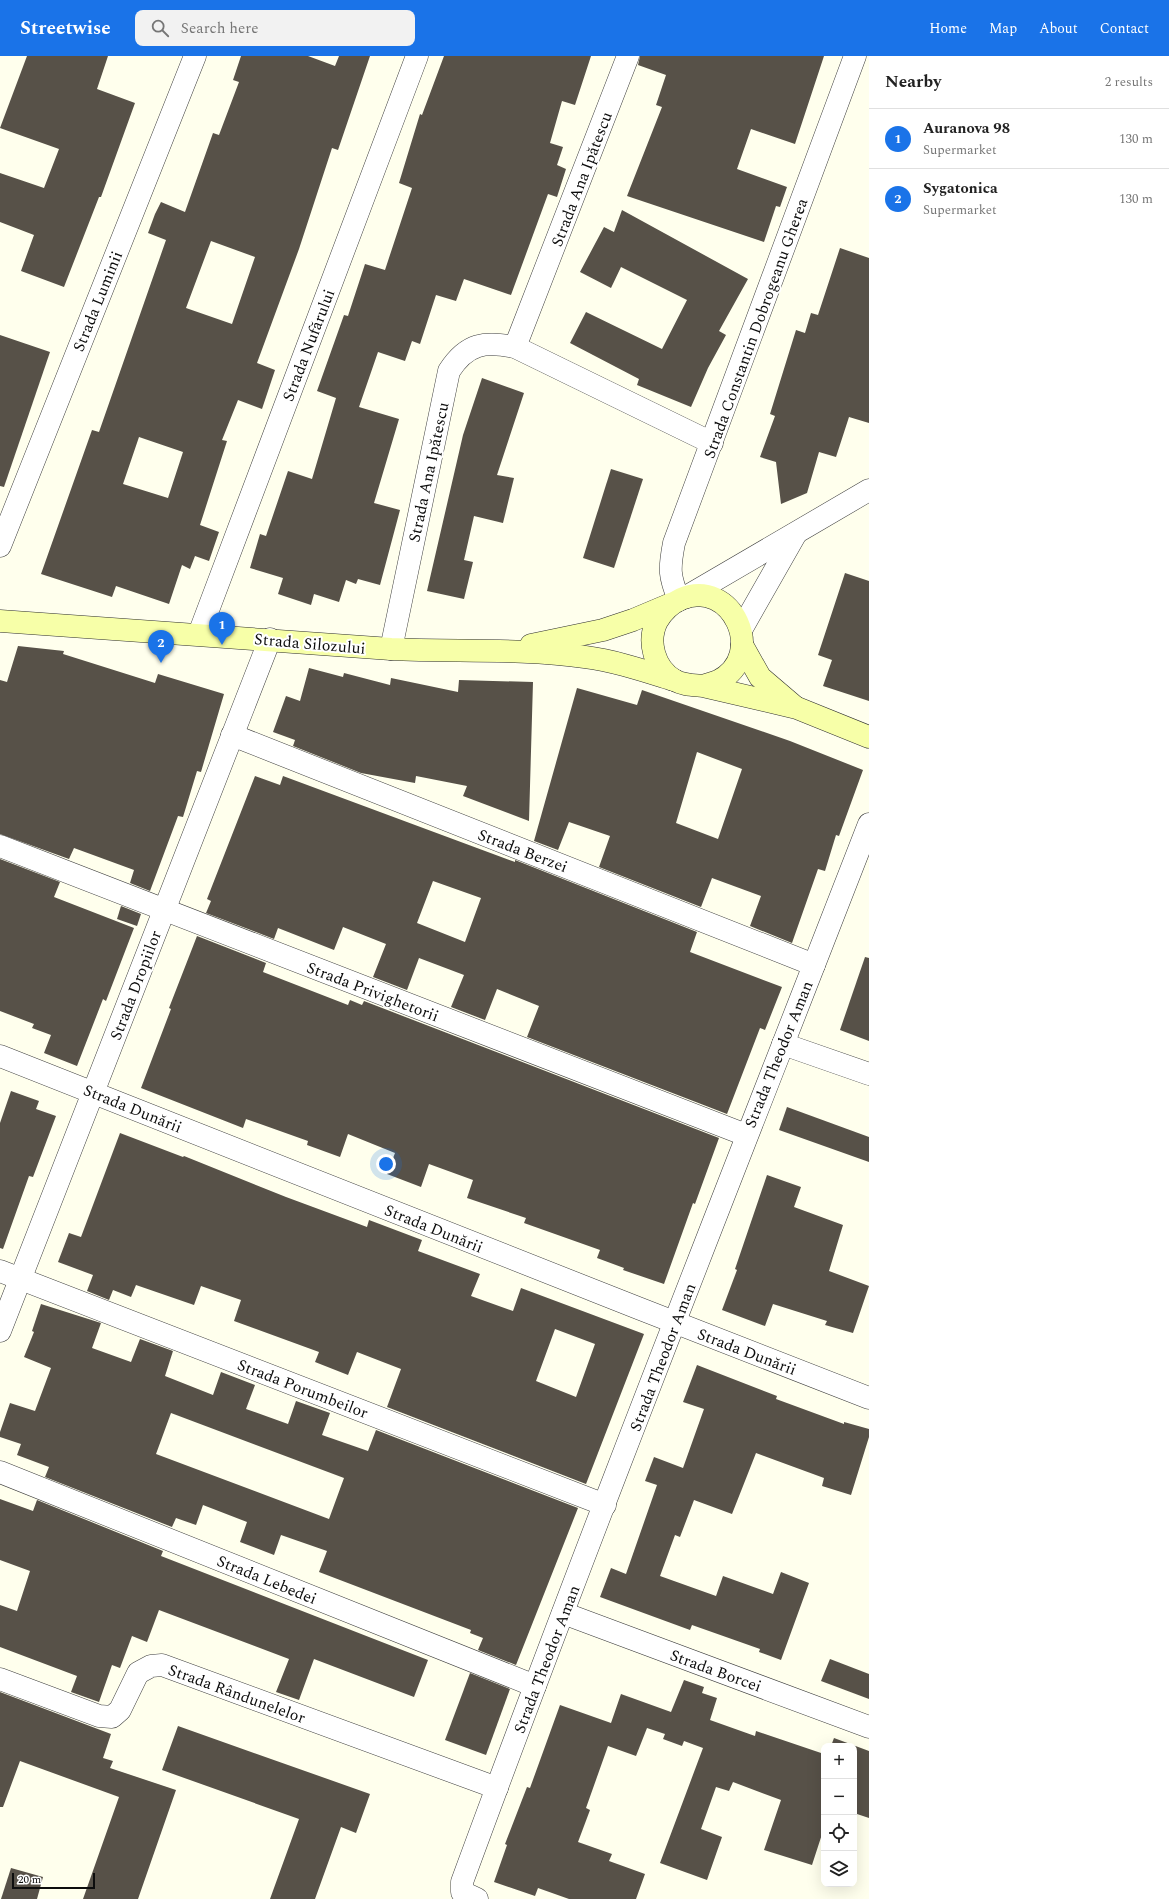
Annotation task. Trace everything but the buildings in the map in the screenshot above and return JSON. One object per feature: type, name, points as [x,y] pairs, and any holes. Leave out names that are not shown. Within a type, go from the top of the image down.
[{"type":"main road","name":"Strada Silozului","points":[[501,650],[602,630],[634,620],[679,600],[700,596],[714,599],[726,606],[736,617],[742,638],[760,677],[796,708]]},
{"type":"main road","name":"Strada Silozului","points":[[674,680],[662,670],[655,657],[652,642],[654,627],[661,614],[679,600]]},
{"type":"main road","name":"Strada Silozului","points":[[0,621],[270,639],[391,649],[424,651],[501,650],[586,657],[619,664],[688,685],[703,686],[796,708],[869,737]]},
{"type":"main road","name":"Strada Silozului","points":[[703,686],[718,681],[730,672],[738,660],[742,638]]},
{"type":"street","name":"Strada Luminii","points":[[0,546],[195,56]]},
{"type":"street","name":"Strada Nufărului","points":[[199,634],[417,56]]},
{"type":"street","name":"Strada Ana Ipătescu","points":[[516,347],[628,56]]},
{"type":"street","name":"Strada Constantin Dobrogeanu Gherea","points":[[679,600],[671,580],[671,558],[674,543],[855,56]]},
{"type":"street","name":"Strada Ana Ipătescu","points":[[391,649],[449,371],[459,356],[477,346],[495,343],[516,347],[712,443]]},
{"type":"street","points":[[679,600],[796,534],[869,490]]},
{"type":"street","points":[[742,638],[796,534]]},
{"type":"street","name":"Strada Dropiilor","points":[[0,1331],[270,639]]},
{"type":"street","name":"Strada Berzei","points":[[232,735],[814,965]]},
{"type":"street","name":"Strada Theodor Aman","points":[[470,1895],[462,1882],[496,1788],[746,1135],[869,824]]},
{"type":"street","name":"Strada Privighetorii","points":[[0,846],[164,911],[746,1135]]},
{"type":"street","points":[[783,1044],[869,1074]]},
{"type":"street","name":"Strada Dunării","points":[[0,1056],[869,1398]]},
{"type":"street","name":"Strada Porumbeilor","points":[[0,1271],[605,1505]]},
{"type":"street","name":"Strada Lebedei","points":[[0,1472],[535,1686]]},
{"type":"street","name":"Strada Borcei","points":[[563,1613],[869,1726]]},
{"type":"street","name":"Strada Rândunelelor","points":[[0,1679],[99,1716],[112,1717],[120,1710],[138,1673],[151,1666],[162,1665],[496,1788]]},
{"type":"place","name":"Auranova 98","points":[[222,645]]},
{"type":"place","name":"Sygatonica","points":[[161,663]]}]
